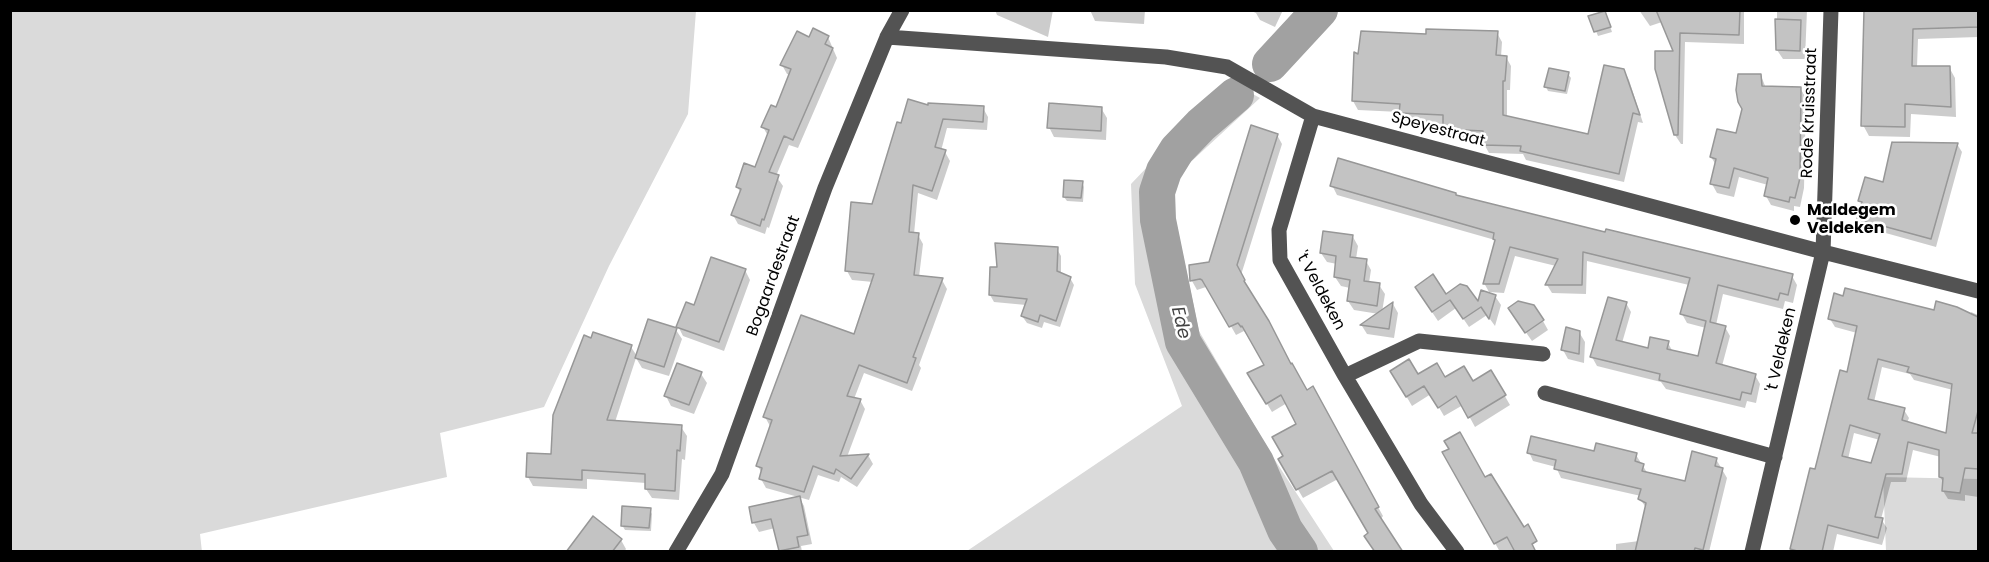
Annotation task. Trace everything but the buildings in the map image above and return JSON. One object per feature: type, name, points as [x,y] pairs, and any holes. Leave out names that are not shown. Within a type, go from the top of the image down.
[{"type":"street","name":"Bogaardestraat","points":[[676,552],[722,474],[825,188],[888,37],[902,10]]},
{"type":"street","name":"Rode Kruisstraat","points":[[1823,252],[1831,10]]},
{"type":"street","name":"Speyestraat","points":[[888,37],[1166,57],[1227,67],[1313,116],[1978,291]]},
{"type":"street","name":"'t Veldeken","points":[[1313,116],[1279,230],[1280,260],[1421,504],[1457,552]]},
{"type":"street","name":"'t Veldeken","points":[[1752,552],[1823,252]]},
{"type":"street","points":[[1345,376],[1419,341],[1543,354]]},
{"type":"street","points":[[1545,393],[1775,457]]},
{"type":"shaded area","points":[[10,11],[696,11],[688,114],[609,266],[544,407],[440,433],[447,477],[200,534],[202,552],[11,551]]},
{"type":"shaded area","points":[[1229,81],[1260,98],[1168,183],[1199,331],[1271,454],[1334,551],[967,551],[1182,406],[1135,284],[1131,184]]},
{"type":"shaded area","points":[[1883,477],[1978,479],[1978,551],[1886,551]]},
{"type":"waterway","name":"Ede","points":[[1270,64],[1320,10]]},
{"type":"waterway","name":"Ede","points":[[1236,95],[1201,125],[1177,150],[1164,171],[1157,192],[1158,220],[1183,342],[1256,462],[1285,530],[1300,552]]},
{"type":"place","name":"Maldegem Veldeken","points":[[1795,220]]}]
